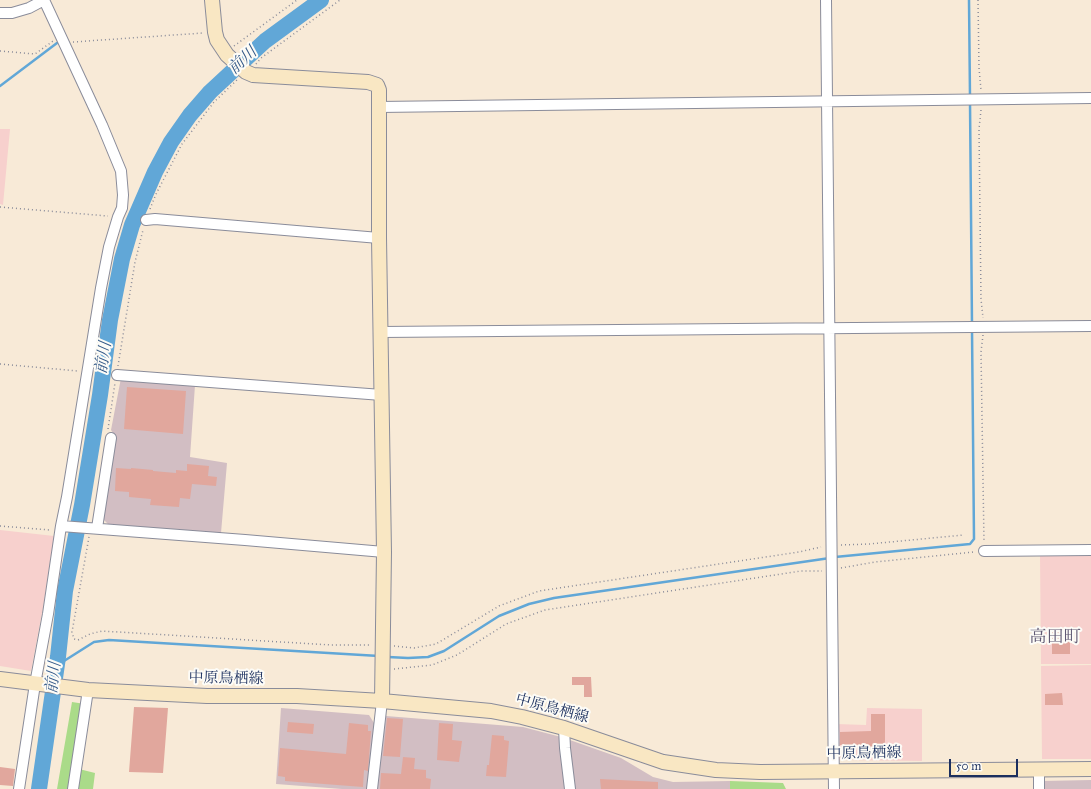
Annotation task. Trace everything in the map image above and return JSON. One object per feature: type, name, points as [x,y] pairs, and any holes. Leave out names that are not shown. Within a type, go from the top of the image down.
[{"type":"main road","points":[[212,0],[217,40],[226,54],[246,72],[252,75],[368,82],[376,85],[379,90],[379,238],[384,552],[382,701]]},
{"type":"main road","name":"中原鳥栖線","points":[[0,679],[72,689],[207,696],[297,696],[382,701],[491,711],[564,728],[664,762],[716,770],[760,772],[1091,769]]},
{"type":"street","points":[[0,13],[12,13],[29,8],[44,0],[121,171],[123,195],[122,208],[109,247],[104,275],[67,497],[64,528],[19,789]]},
{"type":"street","points":[[826,0],[834,789]]},
{"type":"street","points":[[379,107],[1091,98]]},
{"type":"street","points":[[146,220],[155,219],[379,238]]},
{"type":"street","points":[[381,332],[1091,326]]},
{"type":"street","points":[[117,375],[382,395]]},
{"type":"street","points":[[92,528],[110,438]]},
{"type":"street","points":[[64,528],[92,528],[384,552]]},
{"type":"street","points":[[984,551],[1091,550]]},
{"type":"street","points":[[73,789],[88,690]]},
{"type":"street","points":[[372,789],[382,701]]},
{"type":"street","points":[[564,728],[570,789]]},
{"type":"street","points":[[1039,770],[1039,789]]},
{"type":"path","points":[[226,54],[297,0]]},
{"type":"path","points":[[110,438],[108,430],[117,375],[136,262],[146,220],[156,194],[182,144],[214,102],[246,72],[253,68],[261,58],[340,0]]},
{"type":"path","points":[[383,666],[391,669],[432,665],[457,655],[506,624],[546,610],[801,571],[984,551],[981,352],[984,327],[981,299],[979,129],[982,100],[979,68],[978,0]]},
{"type":"path","points":[[0,52],[35,54],[53,41],[57,28]]},
{"type":"path","points":[[64,42],[215,32]]},
{"type":"path","points":[[0,207],[118,217]]},
{"type":"path","points":[[0,364],[88,372]]},
{"type":"path","points":[[0,526],[64,528]]},
{"type":"path","points":[[92,528],[72,632],[74,638],[78,640],[90,634],[102,631],[330,645],[374,645],[414,648],[436,644],[499,606],[539,591],[831,547],[964,535]]},
{"type":"shaded area","points":[[0,129],[10,129],[3,205],[0,204]]},
{"type":"shaded area","points":[[121,378],[195,385],[190,457],[227,463],[221,533],[109,525],[103,519],[115,436],[111,430]]},
{"type":"shaded area","points":[[0,530],[54,536],[43,608],[31,671],[0,666]]},
{"type":"shaded area","points":[[1091,554],[1091,664],[1041,664],[1040,555]]},
{"type":"shaded area","points":[[1091,665],[1091,759],[1042,759],[1041,666]]},
{"type":"shaded area","points":[[281,708],[369,715],[374,723],[368,789],[342,789],[276,784]]},
{"type":"shaded area","points":[[867,708],[922,709],[922,761],[836,760],[836,724],[866,725]]},
{"type":"shaded area","points":[[386,716],[523,727],[561,737],[567,789],[377,789]]},
{"type":"shaded area","points":[[567,739],[621,758],[653,777],[673,782],[730,781],[730,789],[573,789]]},
{"type":"shaded area","points":[[1091,780],[1091,789],[1042,789],[1042,781]]},
{"type":"green space","points":[[72,702],[85,704],[70,789],[57,789]]},
{"type":"green space","points":[[79,769],[95,773],[93,789],[76,789]]},
{"type":"green space","points":[[730,781],[783,783],[786,789],[730,789]]},
{"type":"building","points":[[127,387],[186,391],[183,434],[124,429]]},
{"type":"building","points":[[187,464],[209,466],[208,476],[217,477],[216,486],[192,484],[190,499],[180,498],[179,507],[150,505],[151,499],[129,497],[129,492],[115,491],[116,468],[131,468],[176,473],[176,470],[187,471]]},
{"type":"building","points":[[1052,630],[1070,631],[1070,654],[1052,654]]},
{"type":"building","points":[[572,677],[591,677],[592,697],[584,697],[584,685],[572,685]]},
{"type":"building","points":[[1062,693],[1063,705],[1045,705],[1045,694]]},
{"type":"building","points":[[134,707],[168,708],[163,773],[129,772]]},
{"type":"building","points":[[871,714],[885,714],[885,753],[868,753],[868,745],[840,745],[840,732],[871,731]]},
{"type":"building","points":[[387,718],[403,719],[400,757],[383,756]]},
{"type":"building","points":[[288,722],[314,724],[313,734],[287,732]]},
{"type":"building","points":[[349,723],[368,725],[368,731],[371,731],[368,771],[364,770],[363,787],[285,781],[285,777],[278,776],[280,748],[346,754]]},
{"type":"building","points":[[439,723],[453,724],[452,740],[462,741],[459,762],[437,760]]},
{"type":"building","points":[[492,735],[504,736],[504,740],[509,741],[506,777],[486,776],[487,765],[489,765]]},
{"type":"building","points":[[403,757],[415,758],[414,769],[426,770],[426,778],[431,779],[430,789],[380,789],[381,773],[401,774]]},
{"type":"building","points":[[0,767],[15,769],[13,786],[0,785]]},
{"type":"building","points":[[600,779],[658,782],[658,789],[601,789]]},
{"type":"waterway","name":"前川","points":[[39,789],[58,657],[65,591],[82,505],[100,395],[110,320],[122,259],[132,225],[155,172],[171,142],[190,115],[210,92],[265,41],[321,0]]},
{"type":"waterway","points":[[969,0],[970,97]]},
{"type":"waterway","points":[[0,86],[57,43]]},
{"type":"waterway","points":[[970,102],[972,325]]},
{"type":"waterway","points":[[835,557],[970,544],[974,539],[972,330]]},
{"type":"waterway","points":[[388,657],[428,657],[444,651],[499,616],[529,604],[554,598],[830,558]]},
{"type":"waterway","points":[[56,678],[64,661],[94,642],[109,640],[379,656]]},
{"type":"district","name":"高田町","points":[[1055,638]]}]
